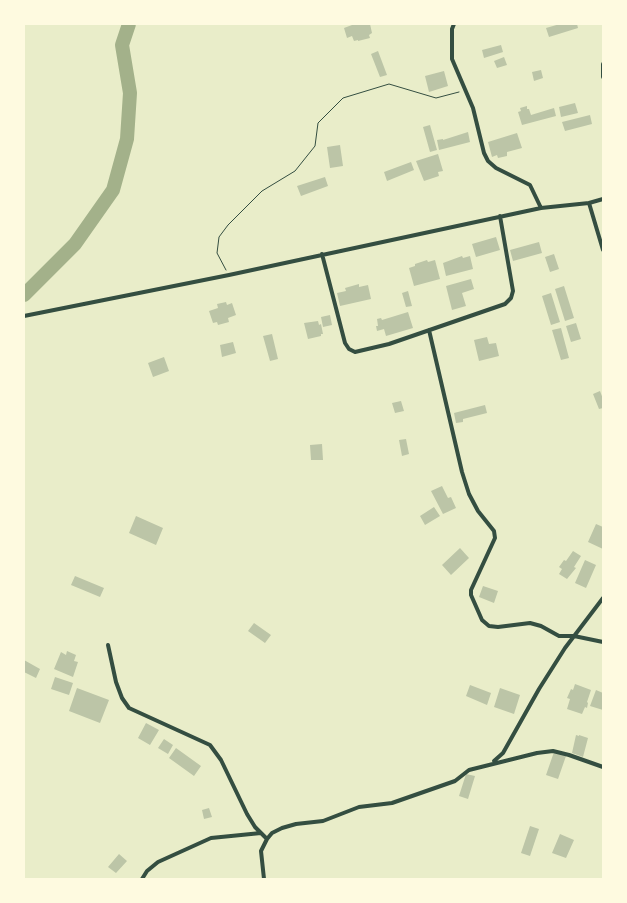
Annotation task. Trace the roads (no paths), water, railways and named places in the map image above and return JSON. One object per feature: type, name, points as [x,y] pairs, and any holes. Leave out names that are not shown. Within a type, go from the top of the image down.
[{"type":"street","points":[[454,24],[452,29],[452,59],[464,90],[474,108],[484,153],[496,168],[530,185],[542,208]]},
{"type":"street","points":[[603,64],[603,77]]},
{"type":"street","points":[[24,316],[229,275],[500,216],[603,199]]},
{"type":"street","points":[[589,202],[603,250]]},
{"type":"street","points":[[322,254],[345,343],[349,350],[355,352],[389,344],[505,304],[511,298],[513,291],[500,216]]},
{"type":"street","points":[[429,330],[468,494],[478,511],[494,531],[495,538],[471,590],[471,595],[482,620],[489,626],[498,627],[530,623],[559,636],[574,636],[603,642]]},
{"type":"street","points":[[488,764],[498,759],[503,753],[538,689],[574,636],[603,598]]},
{"type":"street","points":[[108,645],[116,682],[122,698],[129,708],[210,745],[222,760],[247,814],[266,839]]},
{"type":"street","points":[[264,879],[261,851],[266,839],[272,833],[296,824],[323,820],[359,807],[392,803],[455,781],[469,770],[537,753],[553,751],[603,767]]},
{"type":"street","points":[[142,879],[147,871],[158,862],[211,838],[261,834]]},
{"type":"waterway","points":[[24,295],[75,244],[113,190],[127,139],[130,93],[122,45],[129,24]]}]
